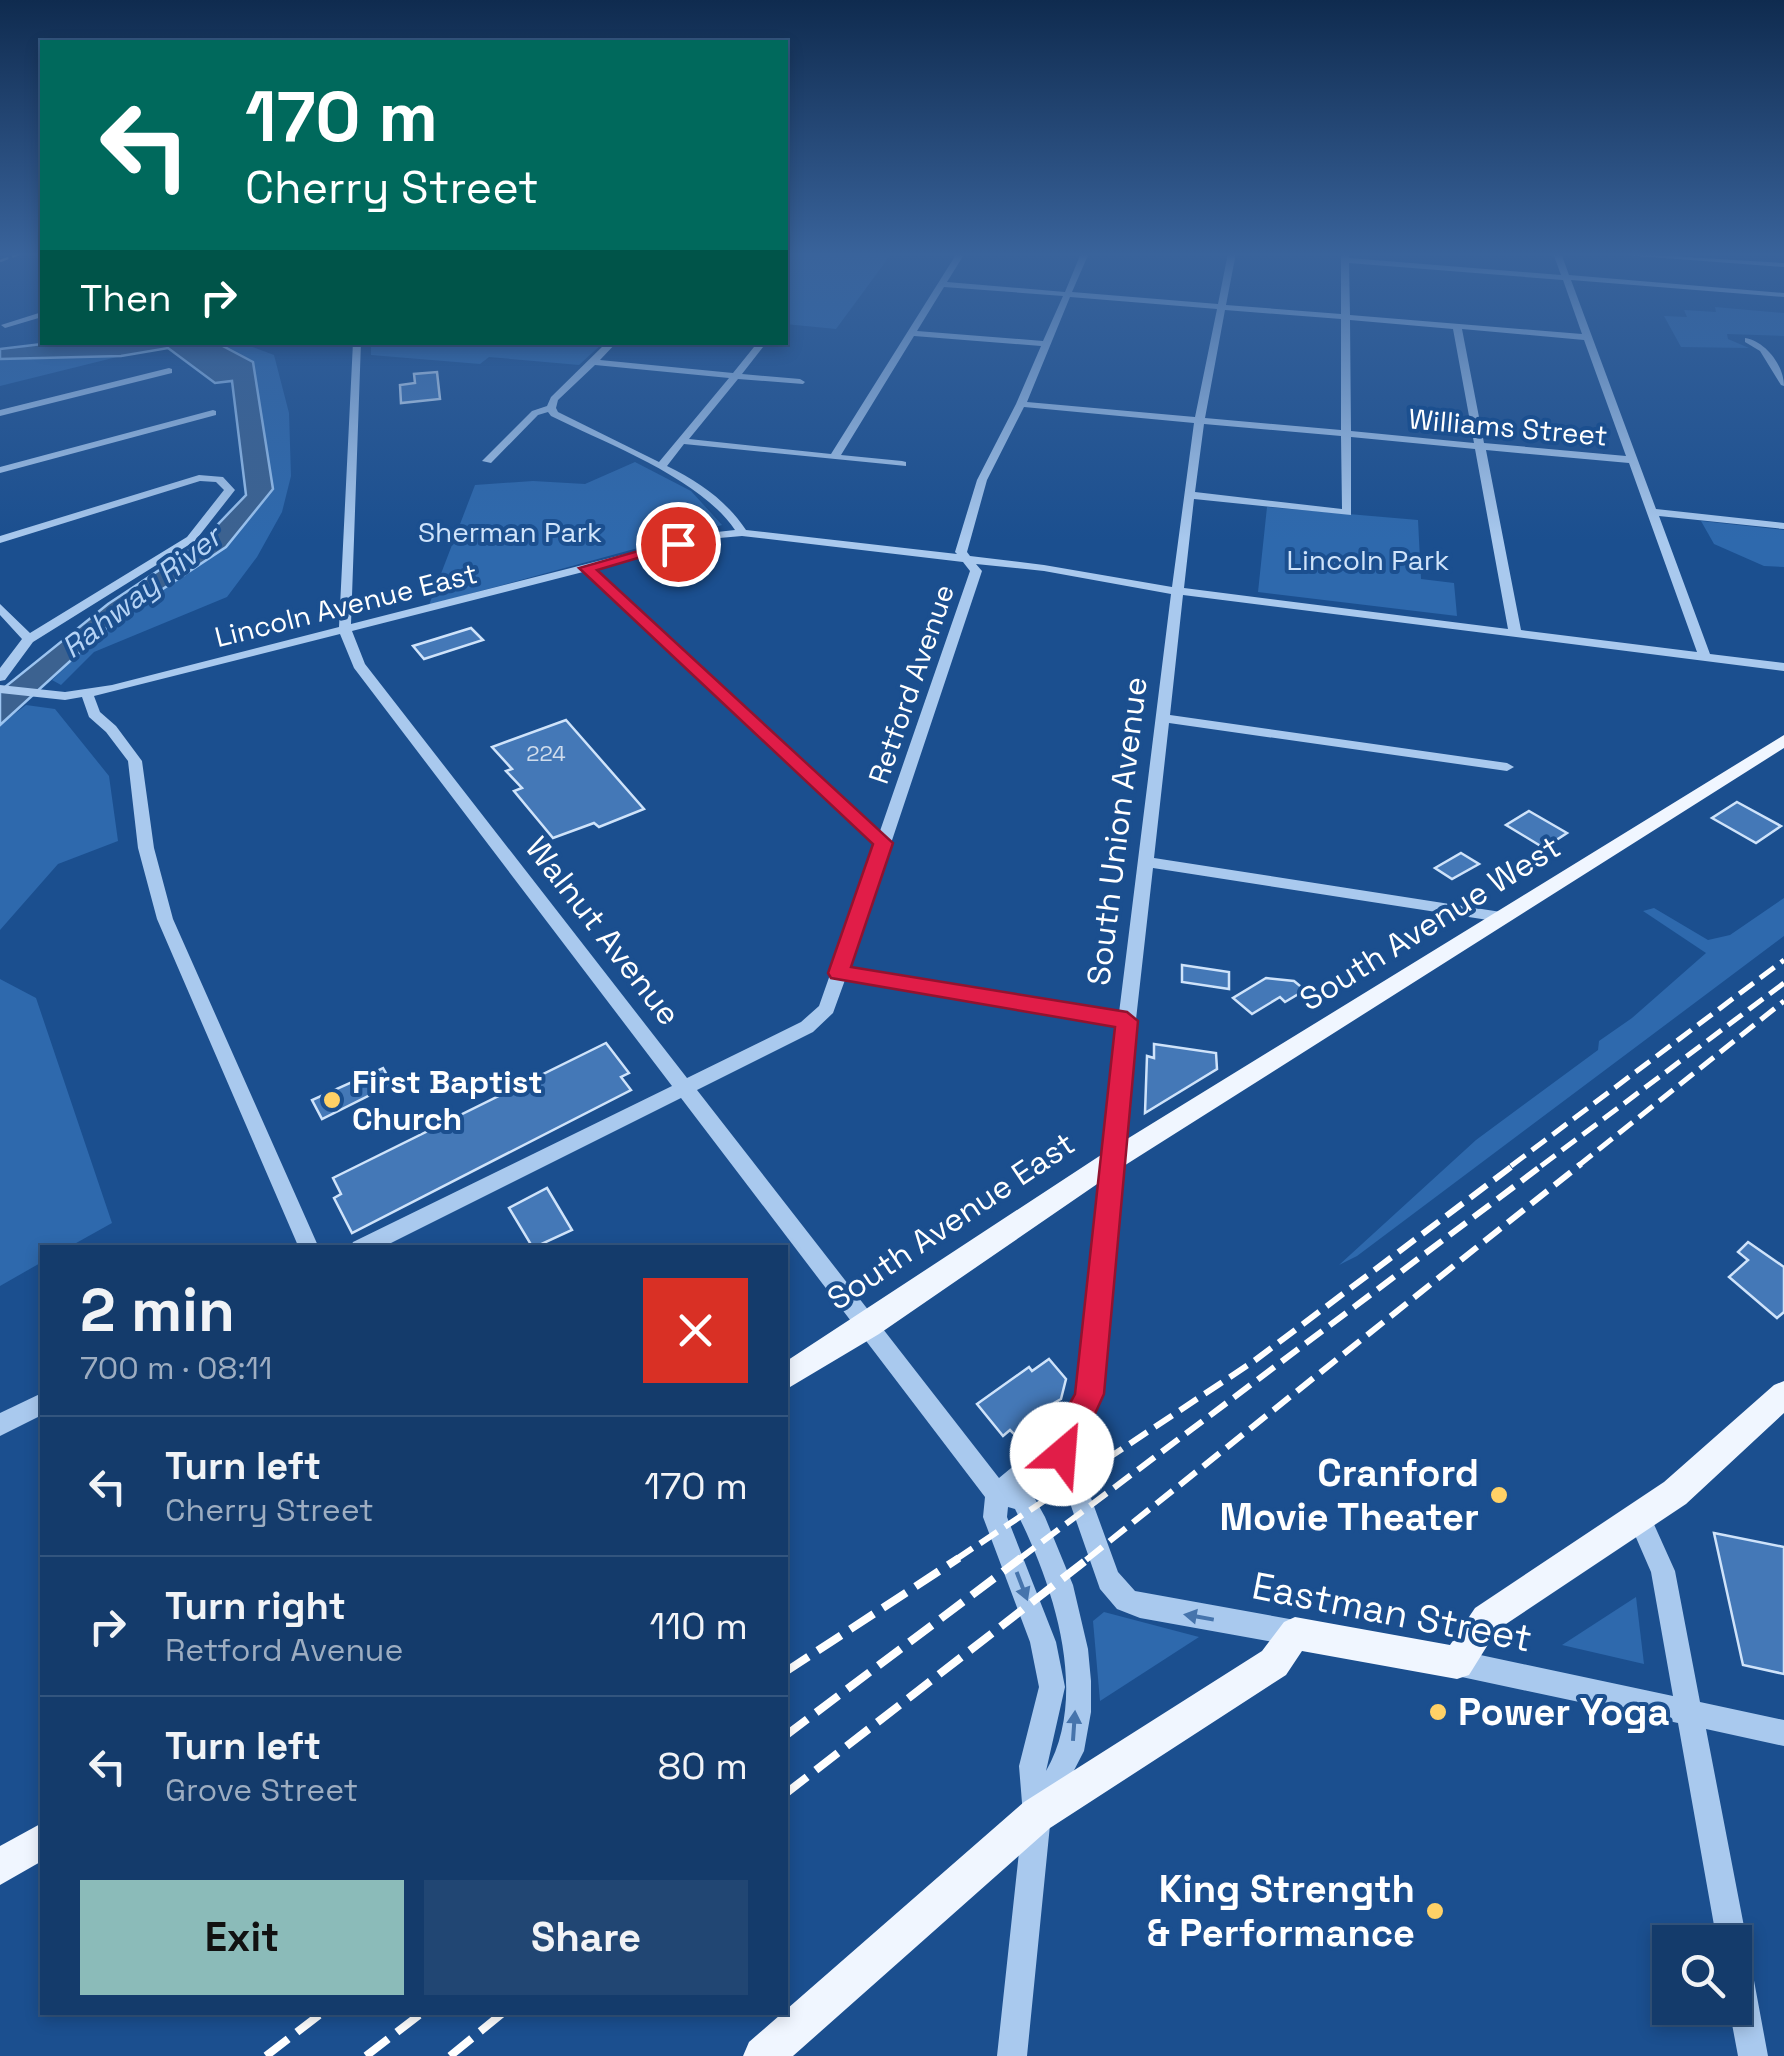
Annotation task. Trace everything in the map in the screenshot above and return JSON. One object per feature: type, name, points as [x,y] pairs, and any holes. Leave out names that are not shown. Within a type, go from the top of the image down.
[{"type":"main road","name":"South Avenue West","points":[[1110,1162],[1784,740]]},
{"type":"main road","name":"South Avenue East","points":[[788,1375],[1110,1162]]},
{"type":"main road","points":[[1457,1663],[1486,1618],[1640,1519],[1715,1460],[1784,1394]]},
{"type":"main road","points":[[765,2055],[1037,1815],[1274,1663],[1295,1633]]},
{"type":"main road","name":"Eastman Street","points":[[1295,1633],[1457,1663]]},
{"type":"main road","points":[[0,1867],[40,1842]]},
{"type":"street","points":[[345,632],[357,349]]},
{"type":"street","points":[[551,408],[554,400],[606,349]]},
{"type":"street","points":[[660,466],[757,349]]},
{"type":"street","points":[[834,457],[902,349]]},
{"type":"street","name":"Retford Avenue","points":[[366,1245],[807,1027],[827,1009],[976,571],[961,552],[982,480],[1045,349]]},
{"type":"street","name":"South Union Avenue","points":[[1065,1459],[1090,1394],[1110,1162],[1189,495],[1213,349]]},
{"type":"street","points":[[1189,495],[1347,512],[1346,349]]},
{"type":"street","points":[[1462,349],[1516,631]]},
{"type":"street","points":[[1589,349],[1704,656]]},
{"type":"street","points":[[1763,349],[1784,383]]},
{"type":"street","points":[[593,362],[800,382]]},
{"type":"street","points":[[0,413],[168,371]]},
{"type":"street","name":"Williams Street","points":[[1020,404],[1632,460]]},
{"type":"street","points":[[486,461],[536,413],[551,408]]},
{"type":"street","points":[[551,408],[560,419],[660,466],[714,498],[742,533]]},
{"type":"street","points":[[0,470],[214,413]]},
{"type":"street","points":[[682,441],[902,464]]},
{"type":"street","points":[[0,540],[199,478],[218,480],[230,490],[191,539],[29,640],[0,677]]},
{"type":"street","points":[[1651,512],[1784,526]]},
{"type":"street","name":"Lincoln Avenue East","points":[[0,688],[46,695],[87,693],[345,632],[708,536],[742,533],[1784,667]]},
{"type":"street","points":[[586,568],[884,843]]},
{"type":"street","points":[[0,608],[29,640]]},
{"type":"street","name":"Walnut Avenue","points":[[345,632],[359,664],[997,1494]]},
{"type":"street","points":[[87,693],[94,714],[135,761],[146,848],[165,919],[308,1245]]},
{"type":"street","points":[[1164,718],[1507,767]]},
{"type":"street","points":[[1146,862],[1501,917]]},
{"type":"street","points":[[838,973],[1127,1021]]},
{"type":"street","points":[[0,1425],[40,1405]]},
{"type":"street","points":[[997,1494],[1065,1459]]},
{"type":"street","name":"Eastman Street","points":[[1065,1459],[1109,1580],[1126,1600],[1295,1633]]},
{"type":"street","points":[[997,1494],[995,1517],[1050,1668],[1052,1687],[1032,1766],[1037,1815],[1012,2056]]},
{"type":"street","points":[[997,1494],[1022,1498],[1036,1524],[1070,1620],[1074,1649],[1073,1745],[1037,1815]]},
{"type":"street","points":[[1640,1519],[1662,1571],[1729,1925]]},
{"type":"street","name":"Eastman Street","points":[[1457,1663],[1784,1733]]},
{"type":"street","points":[[1747,2025],[1753,2056]]},
{"type":"green space","points":[[228,349],[258,349],[274,355],[289,413],[291,476],[282,512],[257,557],[227,597],[94,652],[61,685],[52,680],[113,622],[226,547],[273,489],[253,363]]},
{"type":"green space","points":[[371,349],[597,349],[579,365],[489,357],[480,364],[371,355]]},
{"type":"green space","points":[[121,356],[0,386],[0,359]]},
{"type":"green space","name":"Sherman Park","points":[[635,462],[691,491],[722,525],[429,605],[475,485],[533,481],[585,484]]},
{"type":"green space","name":"Lincoln Park","points":[[1267,507],[1418,520],[1421,579],[1454,583],[1457,616],[1258,592]]},
{"type":"green space","points":[[1701,521],[1784,530],[1784,567],[1764,566],[1714,544]]},
{"type":"green space","points":[[26,705],[55,709],[109,776],[118,841],[58,864],[0,930],[0,725]]},
{"type":"green space","points":[[1784,898],[1784,936],[1357,1256],[1339,1265],[1476,1140],[1598,1050],[1599,1041],[1632,1018],[1706,953],[1643,911],[1654,908],[1708,940],[1730,935]]},
{"type":"green space","points":[[0,979],[36,998],[112,1223],[73,1245],[40,1245],[40,1263],[0,1286]]},
{"type":"green space","points":[[1636,1597],[1644,1664],[1562,1645]]},
{"type":"green space","points":[[1104,1612],[1199,1637],[1100,1701],[1093,1621]]},
{"type":"water","points":[[0,349],[162,349],[121,356],[0,359]]},
{"type":"water","name":"Rahway River","points":[[169,349],[228,349],[253,362],[273,489],[226,547],[113,622],[0,725],[0,691],[108,604],[200,543],[246,495],[232,381],[215,383]]},
{"type":"building","points":[[437,372],[440,399],[401,403],[400,385],[415,383],[414,374]]},
{"type":"building","points":[[471,628],[483,640],[424,659],[413,646]]},
{"type":"building","points":[[566,720],[644,809],[599,827],[594,823],[553,838],[514,791],[522,788],[506,771],[512,769],[492,747]]},
{"type":"building","points":[[1737,802],[1781,826],[1756,843],[1712,818]]},
{"type":"building","points":[[1529,811],[1567,833],[1544,848],[1506,825]]},
{"type":"building","points":[[1461,853],[1479,864],[1452,879],[1435,868]]},
{"type":"building","points":[[1182,965],[1229,972],[1229,989],[1182,982]]},
{"type":"building","points":[[1266,978],[1294,981],[1305,990],[1285,1002],[1280,997],[1252,1014],[1233,998]]},
{"type":"building","points":[[606,1043],[629,1073],[621,1077],[631,1090],[352,1233],[334,1198],[341,1194],[333,1178]]},
{"type":"building","points":[[1154,1044],[1216,1053],[1217,1069],[1145,1113],[1147,1056],[1154,1058]]},
{"type":"building","name":"First Baptist Church","points":[[383,1068],[392,1084],[322,1119],[312,1100]]},
{"type":"building","points":[[547,1188],[572,1230],[531,1245],[509,1208]]},
{"type":"building","points":[[1748,1242],[1784,1267],[1784,1312],[1777,1318],[1729,1277],[1748,1260],[1738,1252]]},
{"type":"building","points":[[1049,1359],[1066,1379],[1061,1399],[1015,1435],[1010,1430],[1003,1436],[977,1404],[1029,1367],[1032,1371]]},
{"type":"building","points":[[1714,1533],[1784,1547],[1784,1674],[1743,1665]]},
{"type":"railway","points":[[1511,1166],[1784,960]]},
{"type":"railway","points":[[1541,1166],[1784,983]]},
{"type":"railway","points":[[1578,1166],[1784,1001]]},
{"type":"railway","points":[[955,1560],[1254,1361],[1515,1164]]},
{"type":"railway","points":[[1018,1560],[1544,1164]]},
{"type":"railway","points":[[1086,1560],[1581,1164]]},
{"type":"railway","points":[[788,1670],[959,1558]]},
{"type":"railway","points":[[788,1734],[1021,1558]]},
{"type":"railway","points":[[788,1792],[1089,1558]]},
{"type":"railway","points":[[266,2056],[319,2015]]},
{"type":"railway","points":[[366,2056],[419,2015]]},
{"type":"railway","points":[[450,2056],[500,2015]]},
{"type":"place","name":"First Baptist Church","points":[[332,1100]]},
{"type":"place","name":"Cranford Movie Theater","points":[[1499,1495]]},
{"type":"place","name":"Power Yoga","points":[[1438,1712]]},
{"type":"place","name":"King Strength & Performance","points":[[1435,1911]]},
{"type":"route","points":[[678,544],[586,568],[884,843],[838,973],[1127,1021],[1090,1394],[1083,1414],[1061,1446],[1062,1454]]}]
